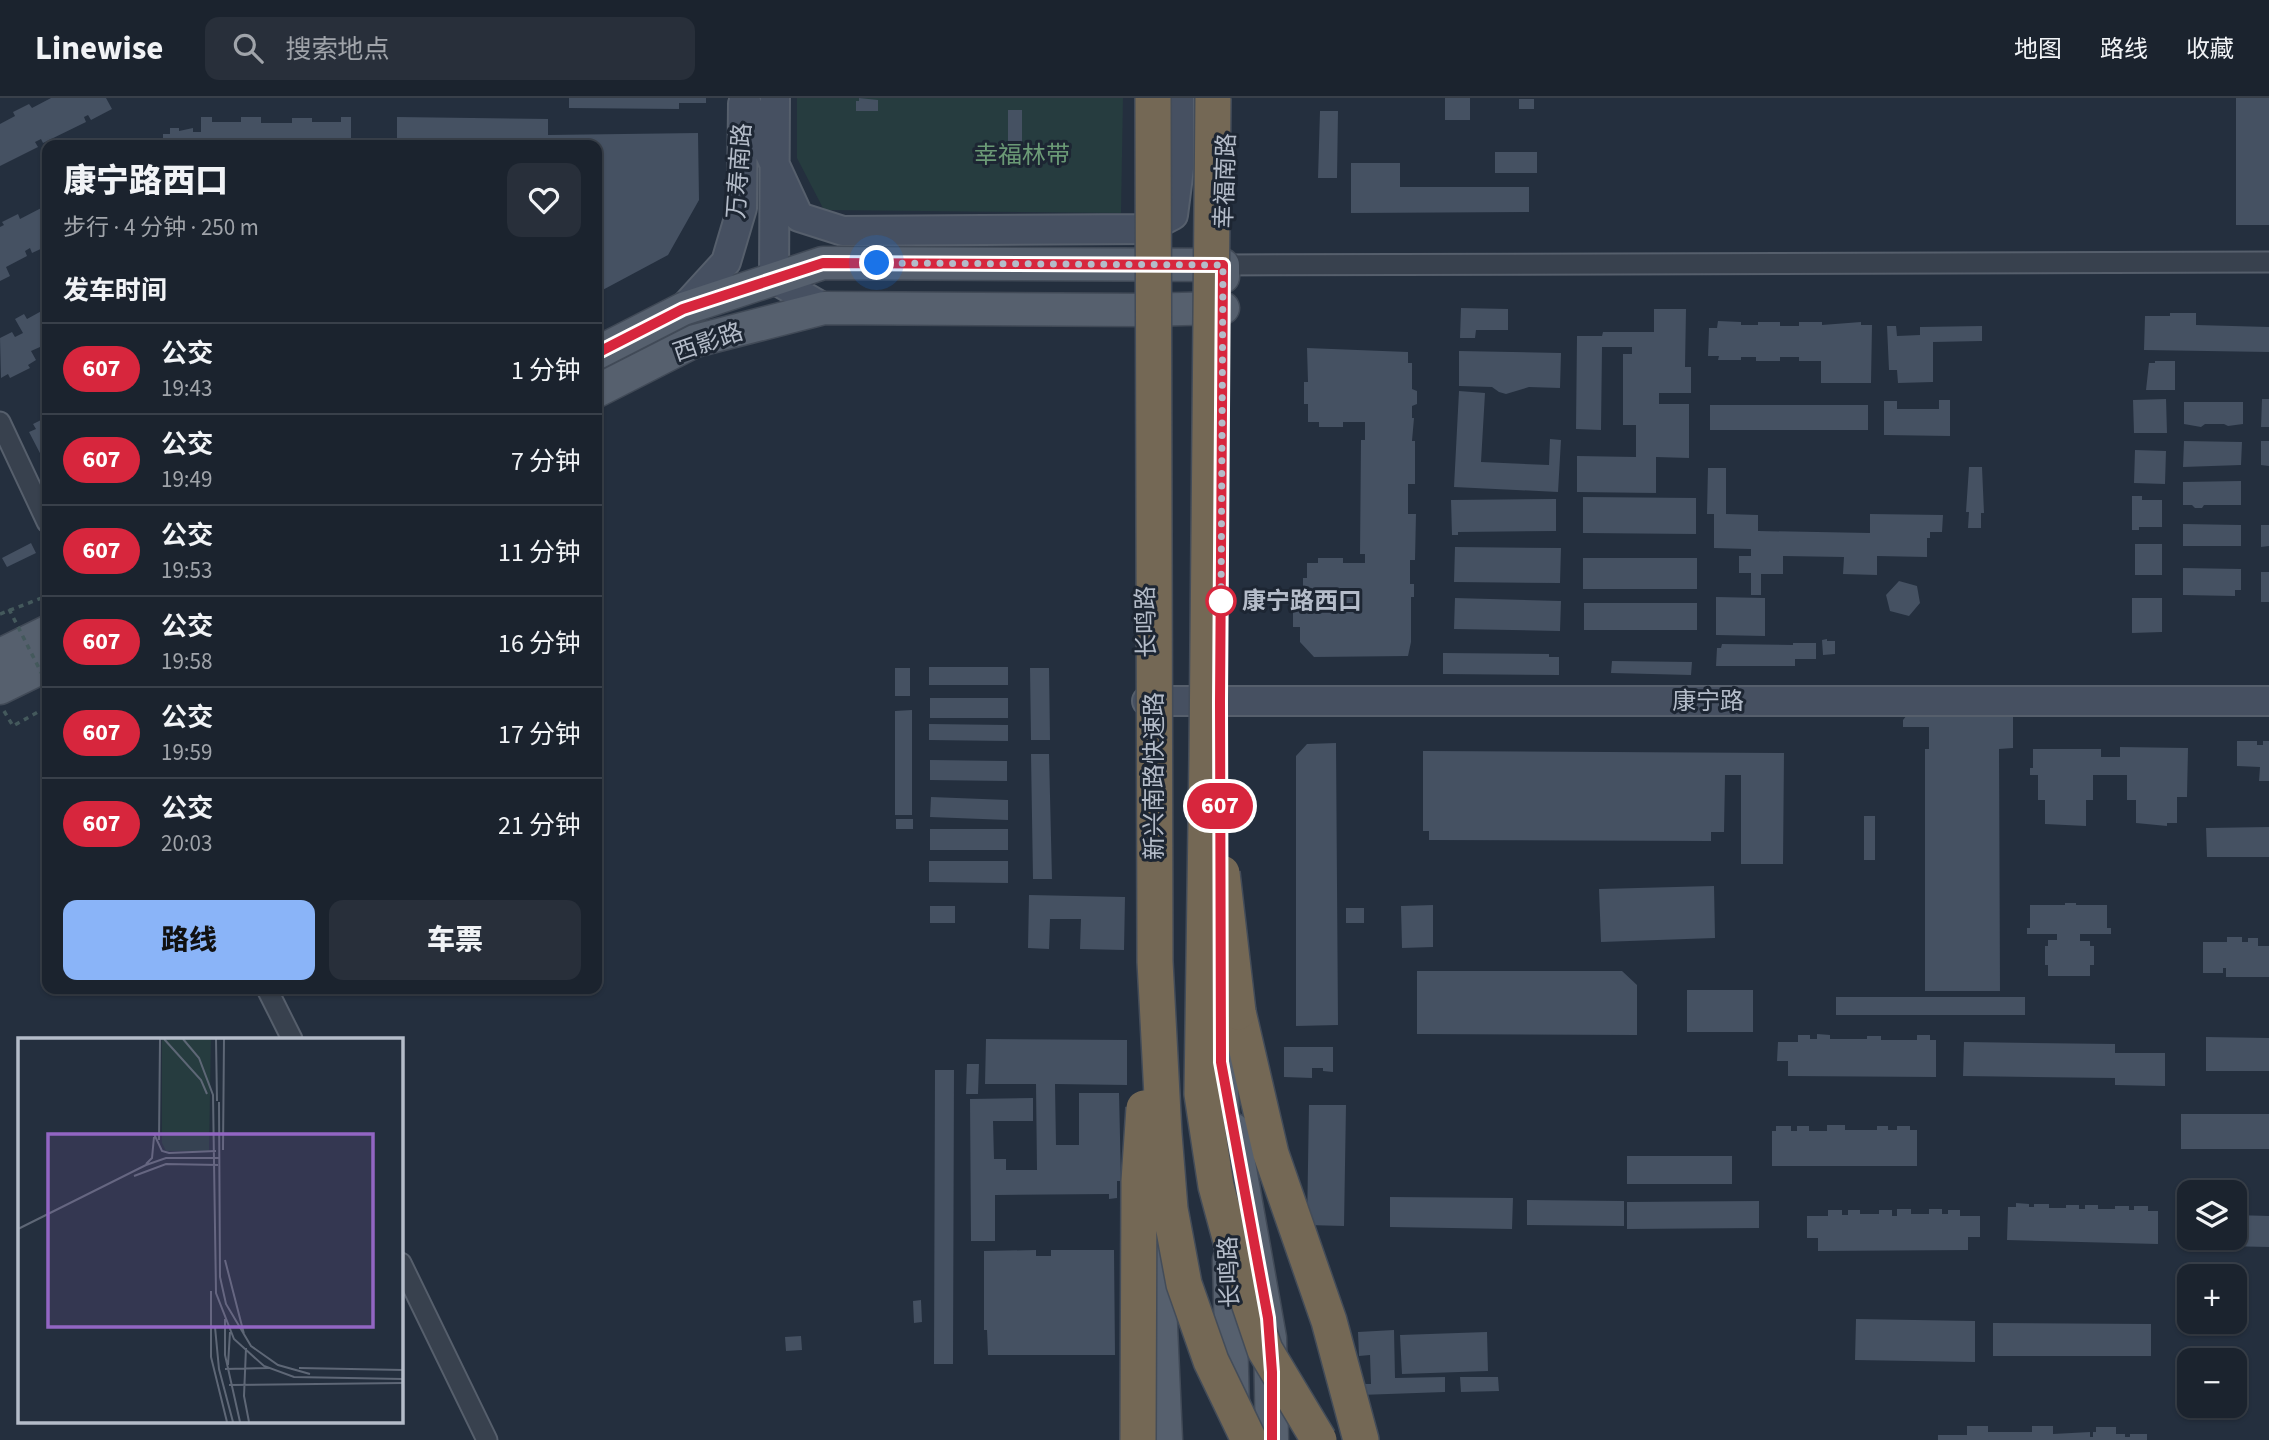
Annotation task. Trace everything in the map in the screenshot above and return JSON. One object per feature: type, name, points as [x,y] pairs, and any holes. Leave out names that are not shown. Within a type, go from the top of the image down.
[{"type":"highway","name":"新兴南路快速路","points":[[1213,98],[1208,754],[1202,1094],[1216,1186],[1242,1282],[1265,1350],[1319,1440]]},
{"type":"highway","name":"新兴南路快速路","points":[[1151,108],[1155,962],[1170,1209],[1184,1284],[1211,1361],[1249,1440]]},
{"type":"highway","points":[[1208,754],[1238,1012],[1271,1154],[1329,1321],[1361,1440]]},
{"type":"highway","points":[[1138,1440],[1139,1181],[1155,962]]},
{"type":"main road","points":[[743,98],[799,216],[843,231],[1146,229],[1173,215],[1179,168],[1178,98]]},
{"type":"main road","name":"万寿南路","points":[[683,309],[726,262],[742,208],[743,98]]},
{"type":"main road","points":[[774,279],[775,98]]},
{"type":"main road","name":"幸福南路","points":[[1223,265],[1228,98]]},
{"type":"main road","points":[[683,309],[823,263],[1223,265],[1179,168]]},
{"type":"main road","name":"长鸣路","points":[[1143,265],[1149,1051],[1166,1440]]},
{"type":"main road","name":"长鸣路","points":[[1223,265],[1221,1062],[1233,1372],[1233,1440]]},
{"type":"main road","points":[[774,279],[824,307]]},
{"type":"main road","name":"西影路","points":[[602,388],[695,341],[824,307],[1143,310],[1223,308]]},
{"type":"main road","name":"西影路","points":[[602,350],[683,309]]},
{"type":"main road","points":[[0,655],[42,634]]},
{"type":"main road","points":[[0,688],[42,667]]},
{"type":"main road","name":"康宁路","points":[[1147,701],[2269,701]]},
{"type":"main road","points":[[1221,1062],[1268,1325],[1272,1440]]},
{"type":"street","points":[[1223,265],[2269,262]]},
{"type":"street","points":[[0,422],[42,511]]},
{"type":"street","points":[[270,994],[292,1038]]},
{"type":"street","points":[[402,1265],[487,1440]]},
{"type":"path","points":[[0,614],[42,598]]},
{"type":"path","points":[[9,609],[42,674]]},
{"type":"path","points":[[0,704],[13,726],[42,710]]},
{"type":"green space","name":"幸福林带","points":[[797,98],[1123,98],[1121,213],[824,210],[797,158]]},
{"type":"building","points":[[51,98],[106,98],[112,109],[91,120],[88,115],[84,117],[86,122],[49,140],[41,139],[35,142],[38,147],[0,166],[0,124],[15,116],[13,112],[29,104],[32,108]]},
{"type":"building","points":[[569,98],[706,98],[706,103],[679,103],[679,109],[569,108]]},
{"type":"building","points":[[859,98],[878,100],[878,111],[856,111],[856,101],[859,101]]},
{"type":"building","points":[[1445,98],[1470,98],[1470,120],[1445,120]]},
{"type":"building","points":[[2236,98],[2269,98],[2269,225],[2236,225]]},
{"type":"building","points":[[1519,99],[1534,99],[1534,109],[1519,109]]},
{"type":"building","points":[[1008,110],[1022,110],[1022,158],[1008,158]]},
{"type":"building","points":[[1320,111],[1338,111],[1337,178],[1318,178]]},
{"type":"building","points":[[201,117],[212,117],[212,122],[241,122],[241,117],[261,117],[261,123],[292,123],[292,118],[312,118],[312,122],[341,122],[341,117],[351,117],[351,140],[163,140],[163,134],[170,134],[170,128],[179,128],[179,131],[193,128],[193,132],[201,132]]},
{"type":"building","points":[[397,117],[548,119],[548,135],[698,133],[699,200],[668,255],[602,290],[602,140],[397,140]]},
{"type":"building","points":[[1495,152],[1537,152],[1537,173],[1495,173]]},
{"type":"building","points":[[1351,163],[1400,163],[1400,187],[1529,187],[1529,212],[1351,213]]},
{"type":"building","points":[[42,208],[42,248],[32,253],[30,248],[25,251],[27,256],[6,267],[10,276],[0,281],[0,227],[4,225],[2,222],[18,214],[20,219]]},
{"type":"building","points":[[1461,308],[1508,309],[1508,330],[1476,330],[1475,338],[1460,338]]},
{"type":"building","points":[[1654,309],[1686,309],[1685,367],[1691,367],[1691,393],[1659,393],[1659,404],[1689,404],[1689,458],[1656,457],[1656,493],[1577,492],[1577,456],[1636,457],[1636,425],[1623,425],[1623,354],[1632,354],[1632,347],[1602,347],[1601,430],[1576,429],[1577,336],[1602,336],[1603,332],[1654,332]]},
{"type":"building","points":[[42,311],[42,350],[40,347],[31,351],[36,360],[28,365],[30,368],[10,378],[8,374],[1,378],[0,338],[12,332],[15,337],[23,333],[15,319],[24,314],[27,319]]},
{"type":"building","points":[[2170,313],[2196,313],[2196,325],[2269,327],[2269,352],[2144,350],[2145,316],[2170,316]]},
{"type":"building","points":[[1718,321],[1741,322],[1741,325],[1758,325],[1758,322],[1780,322],[1780,326],[1799,326],[1799,322],[1822,322],[1822,325],[1861,322],[1861,325],[1872,325],[1871,383],[1821,383],[1821,361],[1799,361],[1799,357],[1780,357],[1780,361],[1756,361],[1756,357],[1718,360],[1719,356],[1708,356],[1709,328],[1717,328]]},
{"type":"building","points":[[1887,326],[1896,326],[1897,336],[1920,335],[1920,327],[1982,326],[1982,341],[1933,342],[1933,382],[1898,383],[1897,370],[1889,370]]},
{"type":"building","points":[[1307,348],[1408,352],[1408,363],[1412,363],[1412,389],[1417,391],[1417,404],[1412,406],[1415,484],[1408,484],[1408,514],[1416,514],[1415,560],[1410,560],[1410,584],[1414,584],[1414,597],[1411,597],[1411,642],[1408,656],[1314,657],[1300,642],[1300,627],[1293,627],[1293,609],[1307,609],[1307,601],[1303,601],[1303,578],[1307,578],[1307,563],[1318,563],[1318,558],[1343,558],[1343,563],[1365,563],[1365,554],[1360,554],[1361,440],[1365,440],[1365,422],[1343,422],[1343,427],[1319,427],[1319,422],[1308,422],[1308,404],[1304,404],[1304,382],[1308,382]]},
{"type":"building","points":[[1459,351],[1561,353],[1560,388],[1529,387],[1506,394],[1492,387],[1459,386]]},
{"type":"building","points":[[2175,361],[2175,390],[2146,390],[2149,363]]},
{"type":"building","points":[[1459,391],[1485,393],[1481,462],[1549,465],[1550,439],[1561,440],[1558,492],[1454,487]]},
{"type":"building","points":[[2166,399],[2167,433],[2134,433],[2133,400]]},
{"type":"building","points":[[2262,399],[2269,399],[2269,427],[2261,427]]},
{"type":"building","points":[[1939,400],[1950,400],[1950,436],[1884,435],[1884,401],[1897,401],[1897,409],[1939,409]]},
{"type":"building","points":[[2184,402],[2243,402],[2243,424],[2205,424],[2201,427],[2184,424]]},
{"type":"building","points":[[1710,405],[1868,405],[1868,430],[1710,430]]},
{"type":"building","points":[[42,420],[42,457],[29,432],[36,429],[33,424]]},
{"type":"building","points":[[2184,441],[2242,442],[2241,465],[2183,467]]},
{"type":"building","points":[[2261,441],[2269,441],[2269,466],[2261,465]]},
{"type":"building","points":[[2135,450],[2166,451],[2165,484],[2134,483]]},
{"type":"building","points":[[1969,467],[1982,467],[1984,513],[1981,513],[1981,528],[1968,528],[1969,512],[1966,512]]},
{"type":"building","points":[[1708,468],[1726,468],[1726,514],[1758,515],[1758,531],[1870,533],[1870,514],[1943,515],[1942,532],[1930,532],[1930,538],[1927,538],[1927,557],[1877,556],[1877,575],[1843,574],[1844,557],[1783,556],[1783,574],[1761,574],[1761,595],[1751,595],[1751,573],[1739,573],[1739,556],[1751,556],[1751,549],[1714,548],[1714,514],[1707,514]]},
{"type":"building","points":[[2241,481],[2241,505],[2204,505],[2202,508],[2195,508],[2192,505],[2183,505],[2183,482]]},
{"type":"building","points":[[2132,496],[2142,496],[2142,500],[2162,500],[2162,527],[2139,527],[2139,530],[2132,530]]},
{"type":"building","points":[[1583,497],[1696,498],[1696,534],[1583,533]]},
{"type":"building","points":[[1556,499],[1556,531],[1458,532],[1458,535],[1452,535],[1451,500]]},
{"type":"building","points":[[2183,524],[2241,525],[2241,546],[2183,546]]},
{"type":"building","points":[[2261,525],[2269,525],[2269,546],[2261,547]]},
{"type":"building","points":[[31,543],[36,553],[7,567],[2,558]]},
{"type":"building","points":[[2135,544],[2162,544],[2162,575],[2135,575]]},
{"type":"building","points":[[1455,547],[1561,548],[1560,583],[1454,582]]},
{"type":"building","points":[[1583,558],[1697,558],[1697,589],[1583,589]]},
{"type":"building","points":[[2183,568],[2241,569],[2241,590],[2235,590],[2235,596],[2183,595]]},
{"type":"building","points":[[2261,572],[2269,572],[2269,602],[2261,602]]},
{"type":"building","points":[[1899,581],[1917,586],[1920,603],[1909,616],[1890,611],[1886,595]]},
{"type":"building","points":[[1716,597],[1765,598],[1765,636],[1716,635]]},
{"type":"building","points":[[1455,598],[1561,601],[1560,631],[1454,629]]},
{"type":"building","points":[[2132,598],[2162,598],[2162,632],[2132,633]]},
{"type":"building","points":[[1584,603],[1697,603],[1697,630],[1584,630]]},
{"type":"building","points":[[1822,640],[1835,641],[1835,654],[1823,655]]},
{"type":"building","points":[[1816,643],[1816,659],[1795,659],[1795,666],[1716,666],[1717,648],[1721,648],[1722,644]]},
{"type":"building","points":[[1443,653],[1549,654],[1549,657],[1559,657],[1559,675],[1443,674]]},
{"type":"building","points":[[1612,661],[1692,662],[1691,675],[1611,673]]},
{"type":"building","points":[[929,667],[1008,667],[1008,685],[929,685]]},
{"type":"building","points":[[895,668],[910,668],[910,696],[895,696]]},
{"type":"building","points":[[1030,668],[1049,668],[1050,740],[1031,740]]},
{"type":"building","points":[[930,698],[1008,698],[1008,718],[930,718]]},
{"type":"building","points":[[912,710],[912,815],[895,815],[895,711]]},
{"type":"building","points":[[1907,715],[2013,716],[2013,748],[1999,749],[2000,991],[1925,991],[1925,749],[1929,749],[1929,727],[1903,727],[1903,720]]},
{"type":"building","points":[[929,724],[1008,725],[1008,741],[929,740]]},
{"type":"building","points":[[2237,741],[2257,741],[2257,745],[2263,745],[2263,741],[2269,741],[2269,781],[2259,781],[2260,767],[2237,766]]},
{"type":"building","points":[[1336,743],[1338,1025],[1296,1026],[1296,756],[1307,744]]},
{"type":"building","points":[[2120,747],[2188,748],[2187,797],[2177,797],[2177,823],[2167,823],[2167,826],[2136,823],[2136,800],[2127,800],[2127,775],[2093,775],[2093,800],[2086,800],[2086,826],[2045,824],[2045,800],[2038,800],[2038,775],[2030,775],[2030,768],[2033,768],[2033,749],[2101,749],[2101,757],[2120,757]]},
{"type":"building","points":[[1423,751],[1784,753],[1783,864],[1741,864],[1741,775],[1725,775],[1724,832],[1711,832],[1711,841],[1429,840],[1429,831],[1423,831]]},
{"type":"building","points":[[1031,754],[1049,754],[1052,879],[1033,879]]},
{"type":"building","points":[[930,760],[1007,761],[1007,781],[930,780]]},
{"type":"building","points":[[931,797],[1008,800],[1008,820],[930,817]]},
{"type":"building","points":[[1864,816],[1875,816],[1875,860],[1864,860]]},
{"type":"building","points":[[896,819],[913,819],[913,829],[896,829]]},
{"type":"building","points":[[2269,827],[2269,857],[2207,857],[2206,828]]},
{"type":"building","points":[[930,829],[1008,829],[1008,850],[930,850]]},
{"type":"building","points":[[929,861],[1008,861],[1008,883],[929,882]]},
{"type":"building","points":[[1714,886],[1715,938],[1601,942],[1599,889]]},
{"type":"building","points":[[1029,895],[1125,897],[1124,950],[1080,949],[1081,919],[1050,919],[1049,949],[1028,948]]},
{"type":"building","points":[[1433,905],[1433,947],[1402,948],[1401,906]]},
{"type":"building","points":[[2030,905],[2107,905],[2107,928],[2111,928],[2111,934],[2080,934],[2080,941],[2090,941],[2090,946],[2094,946],[2094,965],[2090,965],[2090,976],[2048,976],[2045,946],[2048,946],[2048,940],[2057,940],[2057,934],[2027,934],[2027,928],[2030,928]]},
{"type":"building","points":[[930,906],[955,906],[955,923],[930,923]]},
{"type":"building","points":[[1346,908],[1364,908],[1364,923],[1346,923]]},
{"type":"building","points":[[2227,937],[2242,937],[2242,942],[2248,942],[2248,938],[2258,938],[2258,946],[2269,946],[2269,977],[2226,977],[2226,968],[2223,968],[2223,973],[2203,973],[2203,942],[2227,942]]},
{"type":"building","points":[[1417,971],[1622,971],[1637,985],[1637,1035],[1417,1034]]},
{"type":"building","points":[[1687,990],[1753,990],[1753,1032],[1687,1032]]},
{"type":"building","points":[[1836,997],[2025,997],[2025,1015],[1836,1015]]},
{"type":"building","points":[[1817,1034],[1830,1035],[1830,1039],[1867,1039],[1867,1036],[1881,1036],[1881,1040],[1917,1040],[1917,1035],[1930,1035],[1930,1040],[1936,1040],[1936,1077],[1788,1076],[1788,1061],[1777,1061],[1778,1042],[1798,1042],[1798,1035],[1810,1035],[1810,1039],[1817,1039]]},
{"type":"building","points":[[2206,1037],[2269,1038],[2269,1071],[2206,1071]]},
{"type":"building","points":[[986,1039],[1127,1040],[1127,1085],[1055,1084],[1056,1145],[1079,1145],[1079,1093],[1119,1093],[1121,1181],[1117,1181],[1117,1198],[1109,1199],[1109,1194],[995,1195],[995,1241],[971,1241],[970,1099],[1033,1098],[1033,1121],[993,1121],[994,1159],[1006,1159],[1006,1170],[1037,1170],[1036,1084],[985,1084]]},
{"type":"building","points":[[1964,1042],[2115,1044],[2115,1053],[2165,1053],[2165,1086],[2115,1085],[2115,1078],[1963,1076]]},
{"type":"building","points":[[1284,1047],[1333,1047],[1333,1072],[1312,1068],[1312,1078],[1284,1077]]},
{"type":"building","points":[[967,1064],[979,1064],[978,1094],[966,1094]]},
{"type":"building","points":[[935,1070],[954,1070],[953,1364],[934,1364]]},
{"type":"building","points":[[1309,1105],[1346,1105],[1344,1226],[1307,1225]]},
{"type":"building","points":[[2181,1114],[2269,1114],[2269,1149],[2181,1149]]},
{"type":"building","points":[[1827,1125],[1845,1125],[1845,1130],[1877,1130],[1877,1126],[1888,1126],[1888,1130],[1897,1130],[1897,1126],[1910,1126],[1910,1130],[1917,1130],[1917,1166],[1772,1166],[1772,1131],[1776,1131],[1776,1126],[1791,1126],[1791,1131],[1797,1131],[1797,1126],[1809,1126],[1809,1131],[1827,1131]]},
{"type":"building","points":[[1627,1156],[1732,1156],[1732,1184],[1627,1184]]},
{"type":"building","points":[[1390,1197],[1513,1198],[1512,1229],[1390,1227]]},
{"type":"building","points":[[1527,1200],[1624,1201],[1624,1226],[1527,1225]]},
{"type":"building","points":[[1759,1201],[1759,1228],[1627,1229],[1627,1202]]},
{"type":"building","points":[[2016,1203],[2029,1204],[2029,1207],[2034,1207],[2034,1204],[2049,1204],[2049,1208],[2079,1205],[2079,1209],[2085,1209],[2085,1205],[2098,1205],[2098,1209],[2129,1206],[2129,1210],[2134,1210],[2134,1206],[2148,1206],[2148,1211],[2158,1211],[2158,1244],[2007,1240],[2008,1207],[2016,1207]]},
{"type":"building","points":[[1897,1209],[1911,1209],[1911,1214],[1929,1214],[1929,1209],[1942,1209],[1942,1214],[1948,1214],[1948,1210],[1960,1210],[1960,1216],[1980,1216],[1980,1237],[1968,1237],[1968,1250],[1818,1251],[1818,1238],[1807,1238],[1807,1216],[1828,1216],[1828,1210],[1842,1210],[1842,1215],[1848,1215],[1848,1210],[1860,1210],[1860,1214],[1879,1214],[1879,1210],[1892,1210],[1892,1216],[1897,1216]]},
{"type":"building","points":[[2247,1215],[2269,1216],[2269,1247],[2247,1246]]},
{"type":"building","points":[[1036,1250],[1036,1256],[1051,1256],[1051,1250],[1114,1250],[1115,1355],[988,1355],[987,1330],[984,1330],[984,1251]]},
{"type":"building","points":[[921,1300],[922,1322],[914,1323],[913,1301]]},
{"type":"building","points":[[1856,1319],[1975,1321],[1975,1362],[1855,1360]]},
{"type":"building","points":[[1993,1323],[2151,1324],[2151,1356],[1993,1356]]},
{"type":"building","points":[[1394,1330],[1395,1378],[1445,1377],[1445,1392],[1360,1395],[1359,1384],[1371,1384],[1370,1355],[1359,1356],[1358,1332]]},
{"type":"building","points":[[1487,1332],[1488,1371],[1402,1374],[1400,1335]]},
{"type":"building","points":[[801,1336],[802,1350],[786,1351],[785,1337]]},
{"type":"building","points":[[1460,1377],[1498,1377],[1499,1391],[1461,1392]]},
{"type":"building","points":[[1967,1426],[1988,1426],[1988,1432],[2032,1432],[2032,1426],[2053,1426],[2053,1434],[2090,1432],[2090,1437],[2096,1432],[2096,1427],[2116,1427],[2116,1434],[2130,1437],[2130,1434],[2147,1434],[2147,1440],[1938,1440],[1938,1435],[1967,1435]]},
{"type":"bus line","name":"607","points":[[602,350],[683,309],[823,263],[1223,265],[1221,1062],[1268,1318],[1272,1372],[1272,1440]]},
{"type":"place","name":"康宁路西口","points":[[1221,601]]},
{"type":"route","points":[[877,263],[1223,265],[1221,601]]}]
